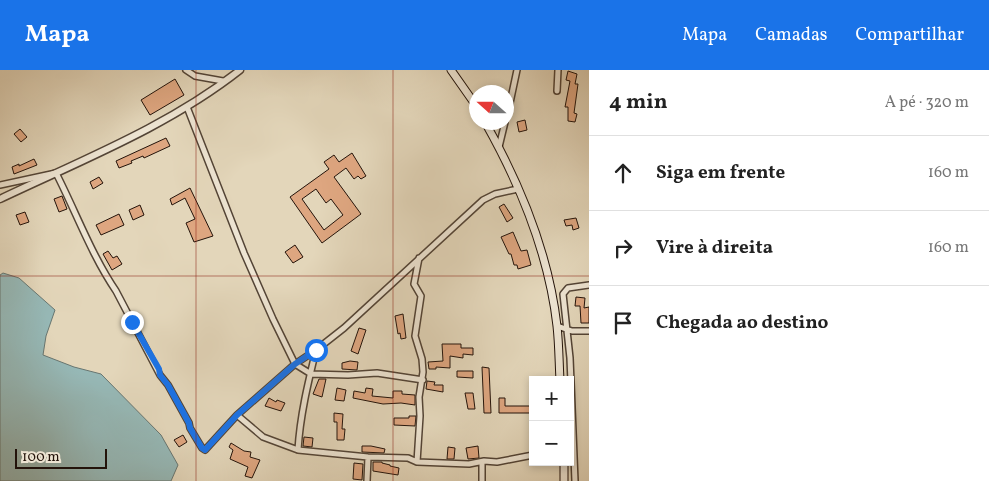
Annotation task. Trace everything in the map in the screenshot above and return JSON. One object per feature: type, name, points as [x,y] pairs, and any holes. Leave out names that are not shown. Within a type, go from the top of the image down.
[{"type":"main road","points":[[452,70],[469,96]]},
{"type":"main road","points":[[489,130],[518,189],[536,236],[549,280],[557,326],[560,376]]},
{"type":"main road","points":[[564,466],[564,481]]},
{"type":"street","points":[[186,70],[195,76],[223,81]]},
{"type":"street","points":[[0,199],[115,145],[187,108],[240,70]]},
{"type":"street","points":[[514,86],[518,70]]},
{"type":"street","points":[[557,91],[558,70]]},
{"type":"street","points":[[187,108],[244,253],[295,364],[311,374],[348,375],[376,373],[422,380]]},
{"type":"street","points":[[499,147],[503,130]]},
{"type":"street","points":[[0,185],[56,172]]},
{"type":"street","points":[[56,172],[94,253],[202,448],[206,449],[237,415],[295,364],[344,328],[483,200],[495,194],[518,189]]},
{"type":"street","points":[[417,462],[422,359],[415,336],[421,296],[414,285],[420,257]]},
{"type":"street","points":[[575,481],[570,358],[563,299],[564,290],[589,285]]},
{"type":"street","points":[[557,326],[576,331],[589,331]]},
{"type":"street","points":[[298,450],[301,415],[316,350]]},
{"type":"street","points":[[237,415],[263,437],[298,450],[368,457],[408,458],[417,462],[469,464],[497,462],[529,456]]},
{"type":"street","points":[[367,481],[368,457]]},
{"type":"street","points":[[482,462],[482,481]]},
{"type":"water","points":[[3,273],[19,278],[55,310],[46,336],[43,355],[74,367],[101,374],[161,435],[178,465],[171,481],[0,481],[0,275]]},
{"type":"building","points":[[568,71],[577,74],[575,84],[578,84],[574,113],[577,114],[575,122],[568,121],[568,107],[565,107],[570,81],[566,80]]},
{"type":"building","points":[[175,79],[184,95],[150,115],[141,100]]},
{"type":"building","points":[[525,120],[527,130],[519,132],[517,122]]},
{"type":"building","points":[[20,129],[27,137],[21,142],[14,134]]},
{"type":"building","points":[[166,138],[170,146],[144,158],[143,156],[131,161],[132,163],[119,168],[116,161]]},
{"type":"building","points":[[352,153],[366,176],[361,179],[358,176],[354,179],[346,168],[334,177],[361,214],[322,243],[290,197],[329,169],[324,162],[334,155],[339,162]],"holes":[[[316,189],[326,203],[331,199],[343,215],[324,230],[302,199]]]},
{"type":"building","points":[[34,159],[37,165],[14,174],[12,167]]},
{"type":"building","points":[[99,177],[103,183],[93,189],[90,182]]},
{"type":"building","points":[[190,188],[213,236],[194,242],[186,223],[195,219],[185,198],[172,205],[170,199]]},
{"type":"building","points":[[62,196],[67,209],[59,212],[54,199]]},
{"type":"building","points":[[504,204],[513,218],[507,222],[499,207]]},
{"type":"building","points":[[140,205],[144,215],[133,220],[129,210]]},
{"type":"building","points":[[25,212],[29,222],[20,225],[16,215]]},
{"type":"building","points":[[119,214],[124,225],[101,235],[96,225]]},
{"type":"building","points":[[576,218],[579,228],[573,230],[572,225],[566,226],[564,220]]},
{"type":"building","points":[[513,232],[521,251],[527,250],[531,265],[518,269],[517,265],[514,265],[511,254],[509,254],[501,237]]},
{"type":"building","points":[[295,245],[303,257],[293,263],[285,252]]},
{"type":"building","points":[[108,251],[113,258],[117,256],[122,264],[112,270],[103,254]]},
{"type":"building","points":[[576,297],[585,298],[584,308],[589,307],[589,323],[581,323],[580,306],[575,306]]},
{"type":"building","points":[[403,314],[406,338],[401,339],[400,333],[398,334],[395,316]]},
{"type":"building","points":[[359,328],[366,330],[358,354],[351,351]]},
{"type":"building","points":[[442,344],[461,344],[461,348],[473,348],[473,355],[463,354],[463,358],[450,356],[450,368],[436,367],[436,369],[429,369],[428,362],[443,361]]},
{"type":"building","points":[[358,362],[357,370],[342,369],[342,363]]},
{"type":"building","points":[[482,367],[489,368],[491,413],[484,413]]},
{"type":"building","points":[[457,371],[473,371],[473,378],[457,377]]},
{"type":"building","points":[[319,379],[326,379],[322,397],[313,394]]},
{"type":"building","points":[[427,381],[435,382],[434,385],[443,385],[443,392],[426,389]]},
{"type":"building","points":[[337,388],[346,390],[344,401],[335,400]]},
{"type":"building","points":[[366,388],[373,389],[372,396],[393,398],[393,391],[402,391],[402,394],[415,395],[415,405],[401,403],[383,404],[353,398],[354,391],[365,393]]},
{"type":"building","points":[[465,393],[473,393],[475,409],[468,409]]},
{"type":"building","points":[[269,398],[276,402],[277,400],[285,403],[281,411],[265,406]]},
{"type":"building","points":[[499,398],[505,398],[505,406],[529,406],[529,413],[499,413]]},
{"type":"building","points":[[334,413],[343,414],[342,429],[345,429],[344,440],[337,440],[337,422],[334,422]]},
{"type":"building","points":[[409,416],[416,416],[415,426],[394,425],[394,418],[409,418]]},
{"type":"building","points":[[183,435],[187,442],[179,447],[174,440]]},
{"type":"building","points":[[304,437],[313,438],[312,447],[303,446]]},
{"type":"building","points":[[231,443],[244,451],[251,452],[250,457],[260,460],[252,478],[245,476],[248,467],[230,459],[233,450],[229,447]]},
{"type":"building","points":[[362,446],[385,449],[384,453],[362,452]]},
{"type":"building","points":[[478,446],[479,458],[468,459],[466,448]]},
{"type":"building","points":[[448,447],[455,448],[454,459],[447,459]]},
{"type":"building","points":[[373,462],[382,462],[399,468],[398,475],[373,471]]},
{"type":"building","points":[[354,463],[363,464],[362,480],[353,479]]},
{"type":"route","points":[[132,322],[159,369],[160,375],[168,385],[189,423],[190,428],[205,450],[237,415],[295,364],[316,350]]}]
